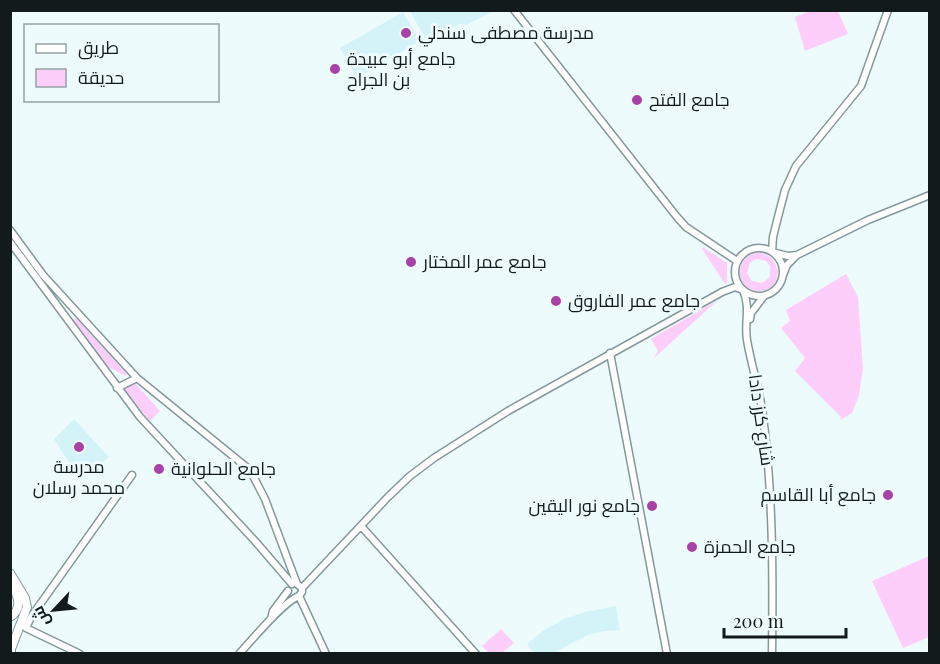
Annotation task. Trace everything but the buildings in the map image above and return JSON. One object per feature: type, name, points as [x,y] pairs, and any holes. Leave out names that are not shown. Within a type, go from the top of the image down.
[{"type":"highway","points":[[10,573],[25,598],[27,607],[10,649],[11,654]]},
{"type":"highway","points":[[10,581],[19,601],[16,614],[10,617]]},
{"type":"main road","points":[[514,10],[677,217],[686,227],[737,261]]},
{"type":"main road","points":[[783,275],[781,262],[772,252],[773,237],[785,190],[796,166],[861,86],[888,10]]},
{"type":"main road","points":[[271,619],[272,613],[295,587],[361,526],[410,476],[438,456],[508,411],[728,290],[735,287],[753,296],[764,296],[771,293],[779,286],[787,265],[797,255],[868,220],[930,195]]},
{"type":"main road","points":[[10,230],[43,275],[137,378],[250,470],[265,499],[295,587],[290,596],[297,597]]},
{"type":"main road","points":[[728,290],[733,284],[737,261],[746,251],[760,248],[773,237]]},
{"type":"main road","points":[[10,242],[117,388],[158,437],[302,592],[271,619],[239,654]]},
{"type":"main road","points":[[760,248],[788,256],[797,255]]},
{"type":"main road","points":[[735,275],[743,290]]},
{"type":"main road","name":"شارع كرز دادا","points":[[743,290],[748,309],[747,338],[763,414],[771,498],[772,654]]},
{"type":"main road","points":[[747,331],[751,314],[764,296]]},
{"type":"main road","points":[[610,353],[667,654]]},
{"type":"main road","points":[[117,388],[137,378]]},
{"type":"main road","points":[[80,654],[26,628],[31,617],[132,475]]},
{"type":"main road","points":[[361,526],[476,654]]},
{"type":"main road","points":[[297,597],[326,654]]},
{"type":"shaded area","points":[[411,11],[493,11],[464,26],[462,23],[427,42]]},
{"type":"shaded area","points":[[403,12],[420,41],[357,78],[340,48]]},
{"type":"shaded area","name":"مدرسة محمد رسلان","points":[[74,419],[109,457],[81,481],[54,439]]},
{"type":"shaded area","points":[[616,606],[620,630],[588,635],[553,653],[534,653],[527,644],[544,630],[564,619]]},
{"type":"green space","points":[[812,10],[838,11],[848,34],[805,51],[795,17]]},
{"type":"green space","points":[[703,247],[727,263],[727,283],[725,284],[702,249]]},
{"type":"green space","points":[[759,252],[767,255],[777,267],[776,280],[766,290],[750,289],[741,279],[741,265],[744,259]],"holes":[[[756,259],[766,261],[770,266],[770,277],[762,283],[752,281],[747,273],[750,263]]]},
{"type":"green space","points":[[846,274],[858,297],[863,369],[859,395],[852,413],[840,420],[841,417],[795,371],[805,358],[781,328],[790,321],[786,310]]},
{"type":"green space","points":[[718,300],[653,359],[658,351],[651,339]]},
{"type":"green space","points":[[72,319],[77,319],[126,373],[126,376],[106,366]]},
{"type":"green space","points":[[135,383],[160,411],[150,421],[123,389]]},
{"type":"green space","points":[[929,556],[929,637],[903,648],[872,581]]},
{"type":"green space","points":[[501,629],[514,643],[502,653],[489,653],[482,646]]},
{"type":"place","name":"مدرسة مصطفى سندلي","points":[[406,33]]},
{"type":"place","name":"جامع أبو عبيدة بن الجراح","points":[[335,69]]},
{"type":"place","name":"جامع الفتح","points":[[637,100]]},
{"type":"place","name":"جامع عمر المختار","points":[[411,262]]},
{"type":"place","name":"جامع عمر الفاروق","points":[[556,301]]},
{"type":"place","name":"مدرسة محمد رسلان","points":[[79,447]]},
{"type":"place","name":"جامع الحلوانية","points":[[159,469]]},
{"type":"place","name":"جامع أبا القاسم","points":[[888,495]]},
{"type":"place","name":"جامع نور اليقين","points":[[652,506]]},
{"type":"place","name":"جامع الحمزة","points":[[692,547]]}]
